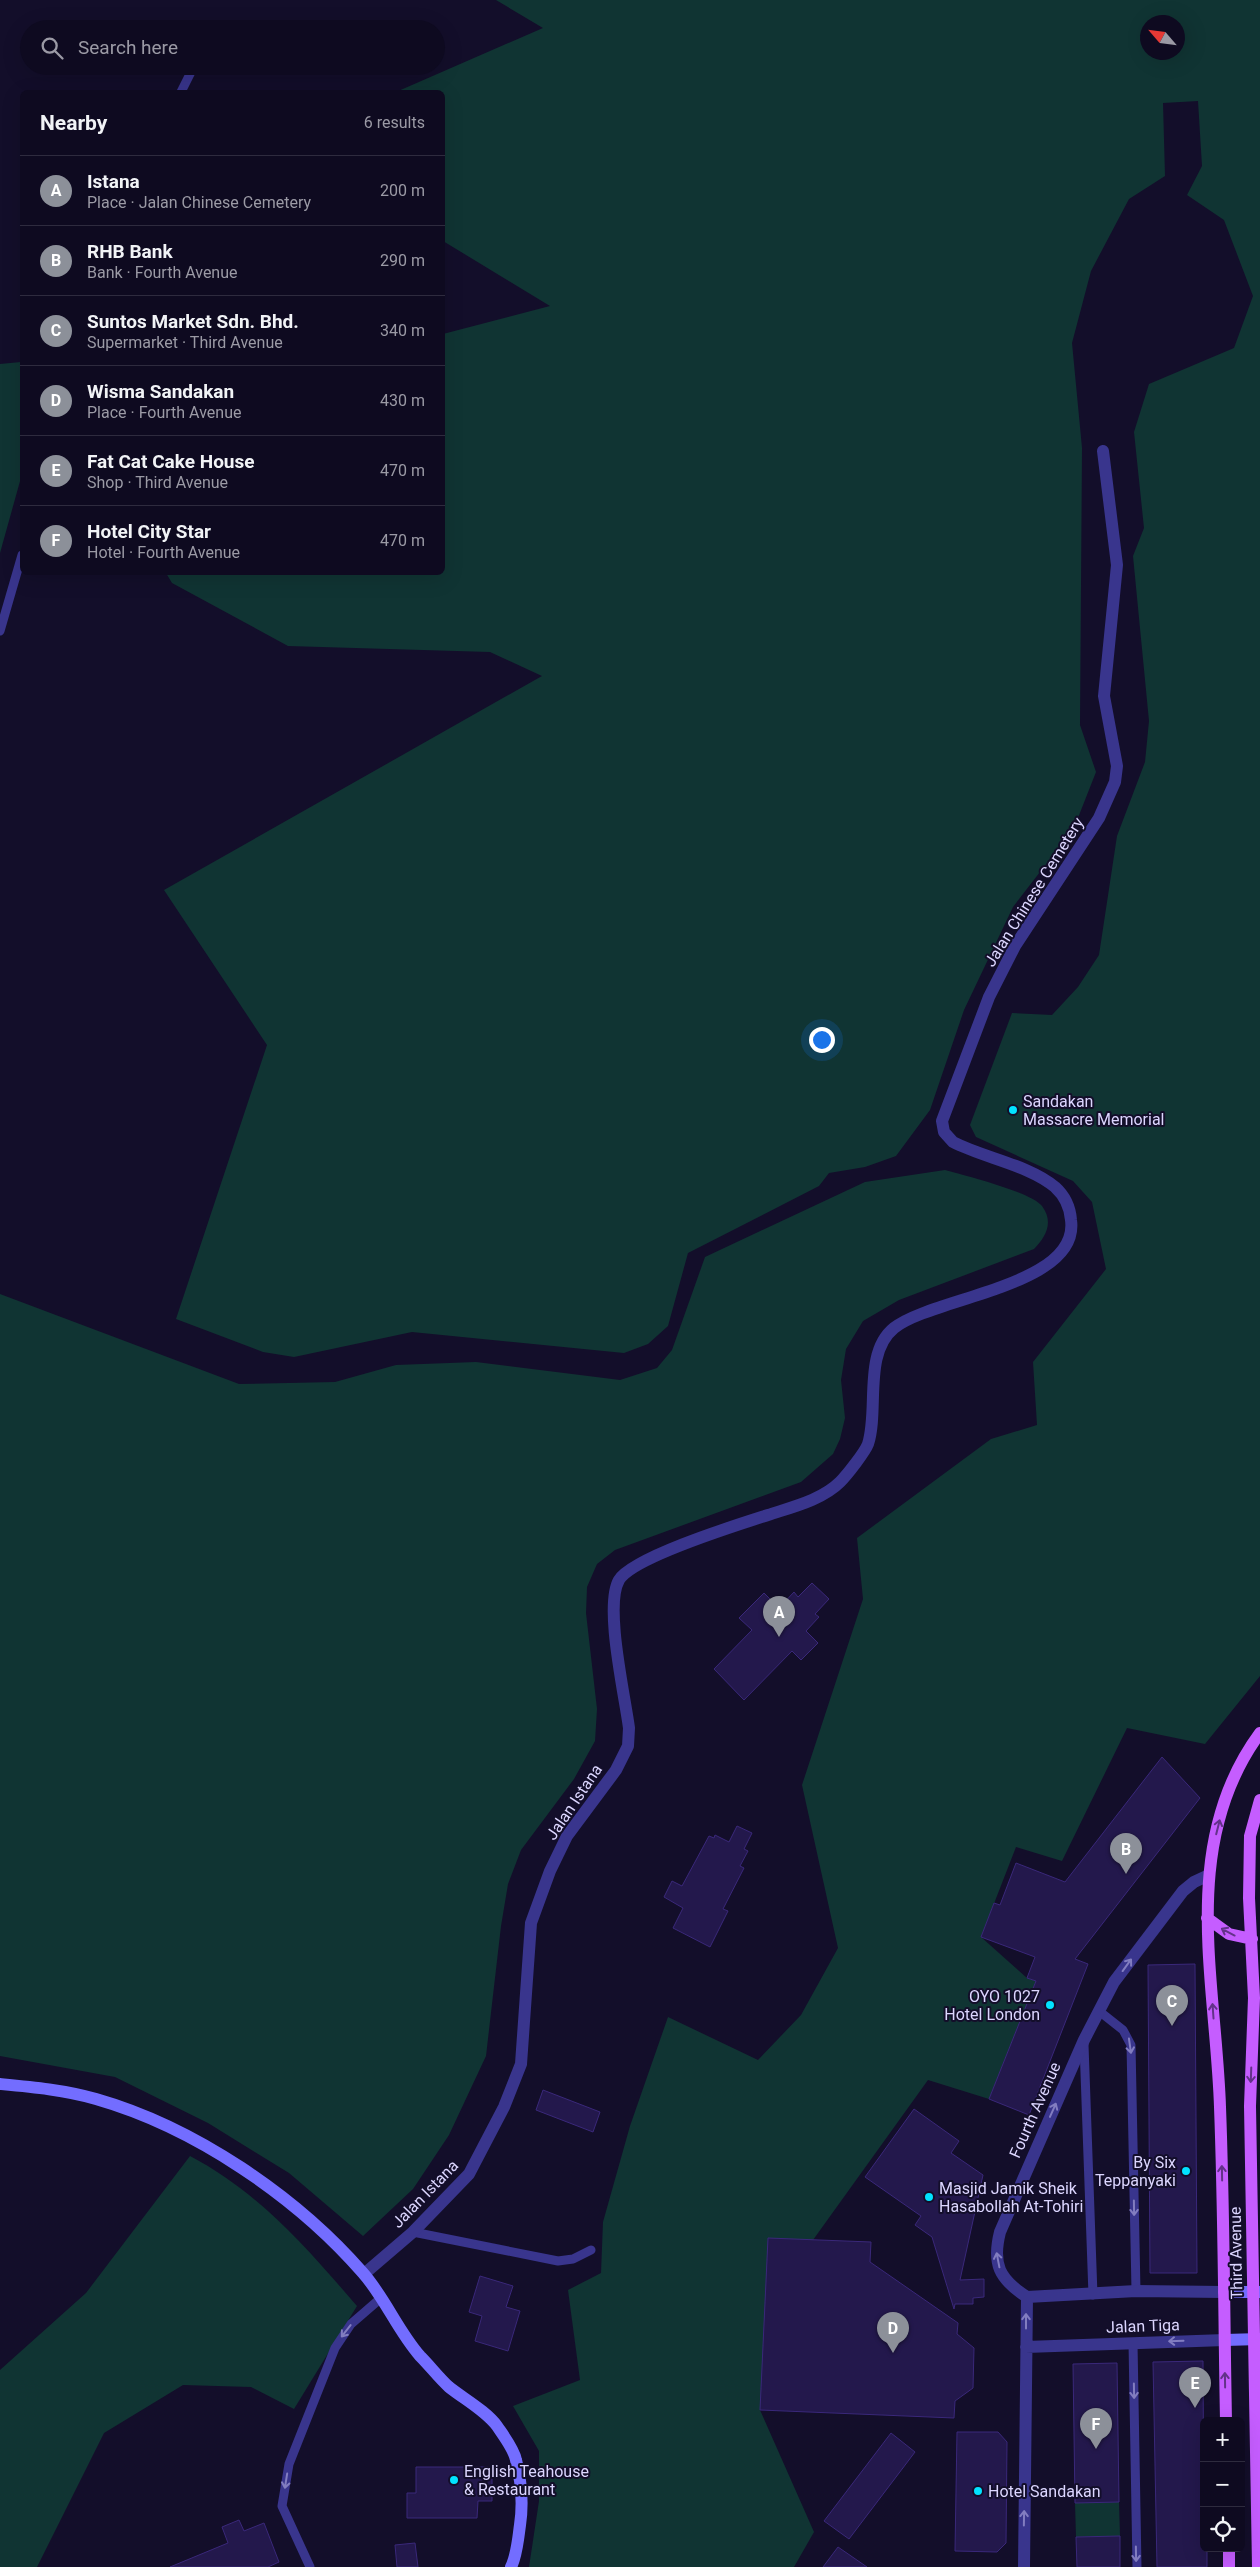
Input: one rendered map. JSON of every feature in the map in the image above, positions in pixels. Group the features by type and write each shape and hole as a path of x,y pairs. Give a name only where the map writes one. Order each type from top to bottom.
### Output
{"main road":[{"name":"Third Avenue","path":"1226,2417 1220,2105 1207,1918 1209,1875 1216,1830 1226,1798 1243,1758 1260,1733"},
{"name":"Third Avenue","path":"1258,2567 1257,2339 1250,2106 1256,1939 1249,1898 1250,1836 1260,1800"},
{"path":"1207,1918 1229,1934 1256,1939"},
{"path":"1229,2552 1229,2567"}],"street":[{"name":"Jalan Chinese Cemetery","path":"628,1746 629,1728 614,1613 616,1589 626,1572 697,1538 809,1501 840,1483 868,1445 878,1352 893,1329 923,1312 994,1291 1046,1266 1068,1244 1072,1229 1070,1210 1063,1196 1054,1186 1035,1175 953,1142 944,1132 942,1121 989,997 1016,946 1099,818 1115,782 1117,766 1104,696 1117,565 1103,451"},
{"name":"Jalan Istana","path":"364,2274 413,2232 469,2174 504,2107 521,2064 531,1922 550,1871 567,1836 616,1770 628,1746"},
{"name":"Fourth Avenue","path":"1027,2297 1013,2288 1002,2275 996,2249 1000,2232 1084,2040 1114,1982 1183,1891 1194,1882 1209,1875"},
{"path":"0,2084 46,2088 95,2098 134,2111 187,2136 264,2184 310,2222 364,2274 414,2348 447,2385 496,2425 516,2458 522,2511 511,2567"},
{"name":"Jalan Tiga","path":"1027,2297 1093,2295 1136,2291 1256,2292"},
{"path":"1024,2567 1027,2297"},
{"name":"Jalan Tiga","path":"1026,2347 1257,2339"}],"lane":[{"path":"182,90 190,75"},
{"path":"0,631 20,562"},
{"path":"1099,2011 1123,2030 1131,2045 1136,2291"},
{"path":"1084,2040 1093,2295"},
{"path":"413,2232 558,2261 573,2259 592,2250"},
{"path":"310,2567 282,2506 288,2464 335,2348 352,2324 381,2298"},
{"path":"1133,2343 1137,2567"}],"green space":[{"path":"496,0 1260,0 1260,1676 1205,1744 1127,1728 1062,1861 1016,1847 981,1937 1027,1978 1036,1981 989,2099 928,2080 813,2240 760,2410 814,2532 794,2567 529,2567 539,2501 539,2451 513,2406 580,2380 568,2290 601,2273 603,2222 630,2126 668,2017 758,2060 801,2015 838,1948 802,1785 863,1599 857,1538 991,1439 1037,1425 1033,1362 1106,1269 1092,1202 1073,1181 976,1137 970,1125 1012,1013 1052,1015 1078,987 1099,955 1117,836 1145,762 1149,721 1133,556 1144,528 1134,432 1149,384 1234,348 1253,296 1224,220 1187,195 1202,166 1198,101 1163,103 1165,176 1129,199 1091,271 1072,343 1082,448 1080,725 1096,772 1074,828 1013,907 964,1010 930,1110 896,1156 865,1167 829,1173 819,1186 688,1253 668,1326 648,1344 624,1353 412,1332 294,1357 263,1352 176,1319 267,1045 164,890 542,676 490,652 288,646 172,583 167,575 445,575 445,333 550,306 445,242 445,90 401,90 435,75 445,75 445,71 543,28"},
{"path":"20,362 20,481 0,553 0,364"},
{"path":"945,1170 1011,1190 1035,1201 1042,1206 1048,1218 1045,1234 1034,1249 899,1300 863,1321 846,1349 841,1380 845,1418 840,1439 833,1454 801,1482 615,1550 597,1564 587,1587 586,1613 597,1709 595,1741 574,1779 521,1850 508,1884 501,1926 486,2056 449,2135 413,2189 363,2236 289,2173 208,2123 115,2077 0,2056 0,1294 239,1384 335,1382 396,1365 476,1362 620,1380 657,1368 672,1350 705,1257 865,1182"},
{"path":"190,2156 215,2171 260,2204 300,2242 357,2306 294,2409 251,2387 183,2385 104,2433 37,2567 0,2567 0,2370 86,2293"},
{"path":"1119,2502 1120,2536 1076,2537 1075,2503"}],"building":[{"path":"812,1583 829,1599 815,1614 819,1617 806,1631 818,1643 801,1660 792,1651 744,1700 714,1669 752,1630 739,1618 764,1593 779,1608 794,1592 798,1597"},
{"path":"1162,1757 1200,1798 1075,1959 1088,1964 1029,2115 989,2099 1036,1981 1027,1978 1035,1957 981,1937 994,1903 1000,1905 1016,1863 1065,1882"},
{"path":"737,1826 752,1833 744,1849 748,1851 740,1866 744,1868 723,1909 728,1911 710,1947 673,1928 683,1908 664,1897 672,1881 682,1886 709,1836 714,1838 715,1835 729,1842"},
{"path":"1195,1964 1197,2273 1150,2273 1148,1965"},
{"path":"543,2090 600,2112 593,2132 536,2110"},
{"name":"Masjid Jamik Sheik Hasabollah At-Tohiri","path":"914,2109 959,2141 951,2153 983,2175 960,2280 984,2279 984,2297 973,2298 973,2304 955,2304 954,2309 932,2237 915,2225 921,2216 865,2177"},
{"path":"768,2238 871,2242 870,2262 958,2323 957,2334 974,2348 973,2388 955,2401 954,2418 760,2410"},
{"path":"480,2276 513,2286 506,2307 520,2311 508,2351 475,2341 482,2316 469,2312"},
{"path":"1203,2361 1203,2417 1200,2417 1200,2552 1207,2552 1207,2567 1157,2567 1153,2362"},
{"path":"1117,2363 1119,2502 1075,2503 1073,2364"},
{"path":"957,2432 998,2432 1007,2442 1006,2543 997,2552 955,2551"},
{"path":"891,2433 915,2452 849,2539 824,2521"},
{"name":"English Teahouse & Restaurant","path":"416,2467 492,2467 492,2501 478,2501 477,2518 407,2518 407,2493 416,2493"},
{"path":"239,2520 244,2531 264,2523 279,2562 268,2567 170,2567 228,2543 222,2527"},
{"path":"1120,2536 1120,2567 1077,2567 1076,2537"},
{"path":"415,2543 418,2567 397,2567 395,2545"},
{"path":"838,2547 867,2567 823,2567"}],"place":[{"name":"Sandakan Massacre Memorial","path":"1013,1110"},
{"name":"Istana","path":"779,1637"},
{"name":"RHB Bank","path":"1126,1874"},
{"name":"OYO 1027 Hotel London","path":"1050,2005"},
{"name":"Suntos Market Sdn. Bhd.","path":"1172,2026"},
{"name":"By Six Teppanyaki","path":"1186,2171"},
{"name":"Masjid Jamik Sheik Hasabollah At-Tohiri","path":"929,2197"},
{"name":"Wisma Sandakan","path":"893,2353"},
{"name":"Fat Cat Cake House","path":"1195,2408"},
{"name":"Hotel City Star","path":"1096,2449"},
{"name":"English Teahouse & Restaurant","path":"454,2480"},
{"name":"Hotel Sandakan","path":"978,2491"}]}
